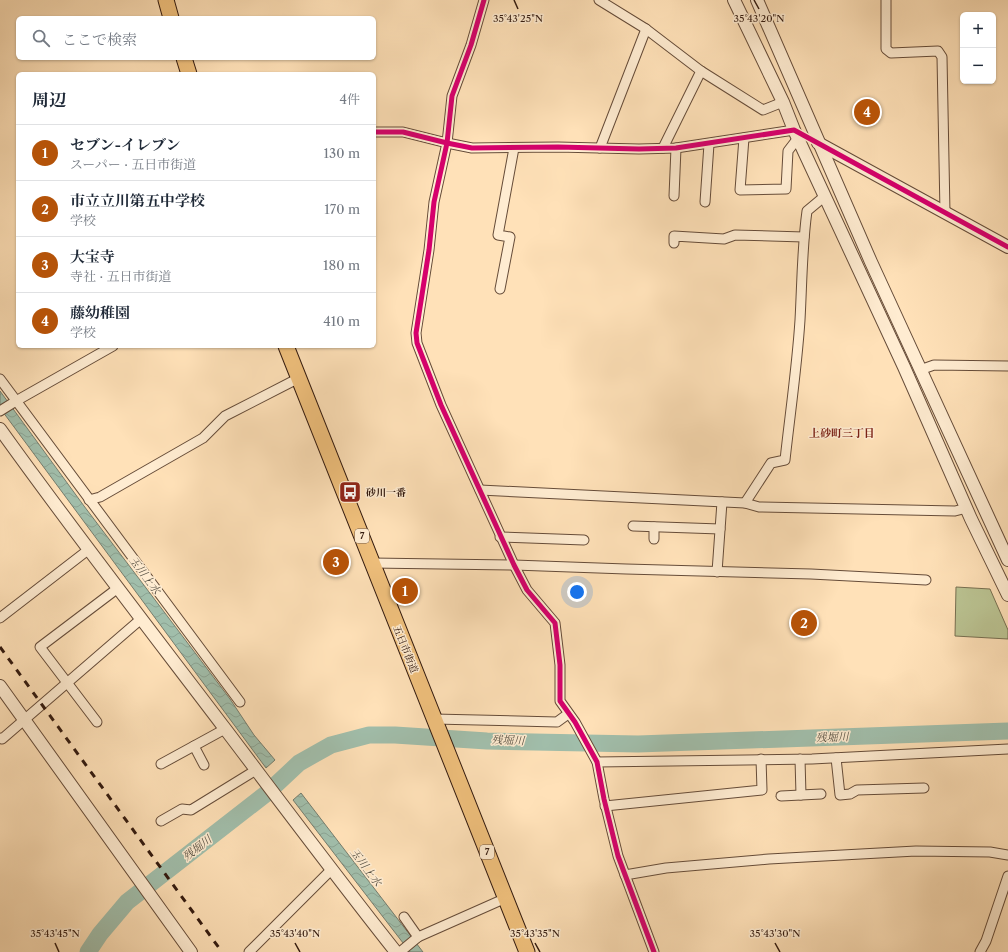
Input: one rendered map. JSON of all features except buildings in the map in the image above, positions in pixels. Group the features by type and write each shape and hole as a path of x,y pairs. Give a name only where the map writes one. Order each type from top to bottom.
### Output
{"main road":[{"path":"166,0 170,16"},
{"path":"185,60 188,72"},
{"name":"五日市街道","path":"287,348 527,952"}],"street":[{"path":"484,0 471,45 452,96 447,143 434,202 416,343 441,405 500,537 527,590 556,623 560,665 560,701 595,758 605,806 618,856 654,952"},
{"path":"599,0 646,29 700,70 763,110 783,102"},
{"path":"734,0 783,102 796,134 904,367 971,519 1008,596"},
{"path":"757,0 920,370 1008,560"},
{"path":"886,0 886,49 891,53 938,51 942,57 945,212"},
{"path":"600,148 646,29"},
{"path":"663,148 700,70"},
{"path":"376,132 403,132 472,148 676,148 744,138 796,134 820,144 1008,247"},
{"path":"744,138 740,190 786,189 788,151 796,134"},
{"path":"705,202 709,144"},
{"path":"500,289 510,237 498,235 514,148"},
{"path":"674,196 676,148"},
{"path":"745,503 770,463 785,460 796,359 807,211 825,196"},
{"path":"674,243 674,236 724,239 735,235 804,237"},
{"path":"0,411 13,402 108,348"},
{"path":"920,370 934,366 1008,366"},
{"path":"89,500 100,497 203,438 225,416 299,378"},
{"path":"0,379 13,402 89,500 240,702"},
{"path":"0,431 88,550 331,870 400,950 417,938 506,898"},
{"path":"480,490 745,503 759,507 955,511 966,508"},
{"path":"717,572 722,502"},
{"path":"971,519 976,515 982,514 990,520"},
{"path":"633,526 720,529"},
{"path":"654,527 654,539"},
{"path":"500,537 584,540"},
{"path":"0,618 88,550"},
{"path":"372,563 514,565 811,574 926,580"},
{"path":"97,722 40,646 118,588"},
{"path":"0,738 2,739 25,720 141,619"},
{"path":"0,686 191,952"},
{"path":"436,723 557,722 568,714"},
{"path":"161,764 225,729"},
{"path":"194,746 204,765"},
{"path":"595,758 800,759 1008,749"},
{"path":"836,758 840,795 850,794 857,790 924,788"},
{"path":"605,806 762,790 761,759"},
{"path":"800,759 801,795"},
{"path":"161,821 182,809 191,810 259,774"},
{"path":"781,796 821,794"},
{"path":"625,875 682,866 769,859 908,851 990,852 1008,855"},
{"path":"249,952 331,870"},
{"path":"980,952 986,942 1005,894 1008,876"},
{"path":"404,918 417,938"}],"green space":[{"path":"956,587 990,589 1008,630 1008,639 955,636"}],"water":[{"path":"0,391 84,506 230,699 254,735 275,760 266,768 0,408"},
{"path":"301,793 423,952 410,952 293,800"}],"waterway":[{"name":"残堀川","path":"88,952 100,934 127,902 267,793 299,763 331,745 369,735 395,735 487,741 638,744 1008,731"}],"railway":[{"path":"0,647 222,952"}],"cycle path":[{"path":"484,0 471,45 452,96 447,143 434,202 429,250 416,333 417,343 441,405 514,565 527,590 555,623 560,665 560,701 575,722 597,762 604,799 618,856 654,952"},
{"path":"376,132 403,132 472,148 558,147 639,149 676,148 794,130 1008,247"}],"place":[{"name":"藤幼稚園","path":"867,112"},
{"name":"砂川一番","path":"350,492"},
{"name":"大宝寺","path":"336,562"},
{"name":"セブン-イレブン","path":"405,591"},
{"name":"市立立川第五中学校","path":"804,623"}],"district":[{"name":"上砂町三丁目","path":"842,433"}],"water label":[{"name":"玉川上水","path":"145,575"},
{"name":"玉川上水","path":"366,867"}]}
